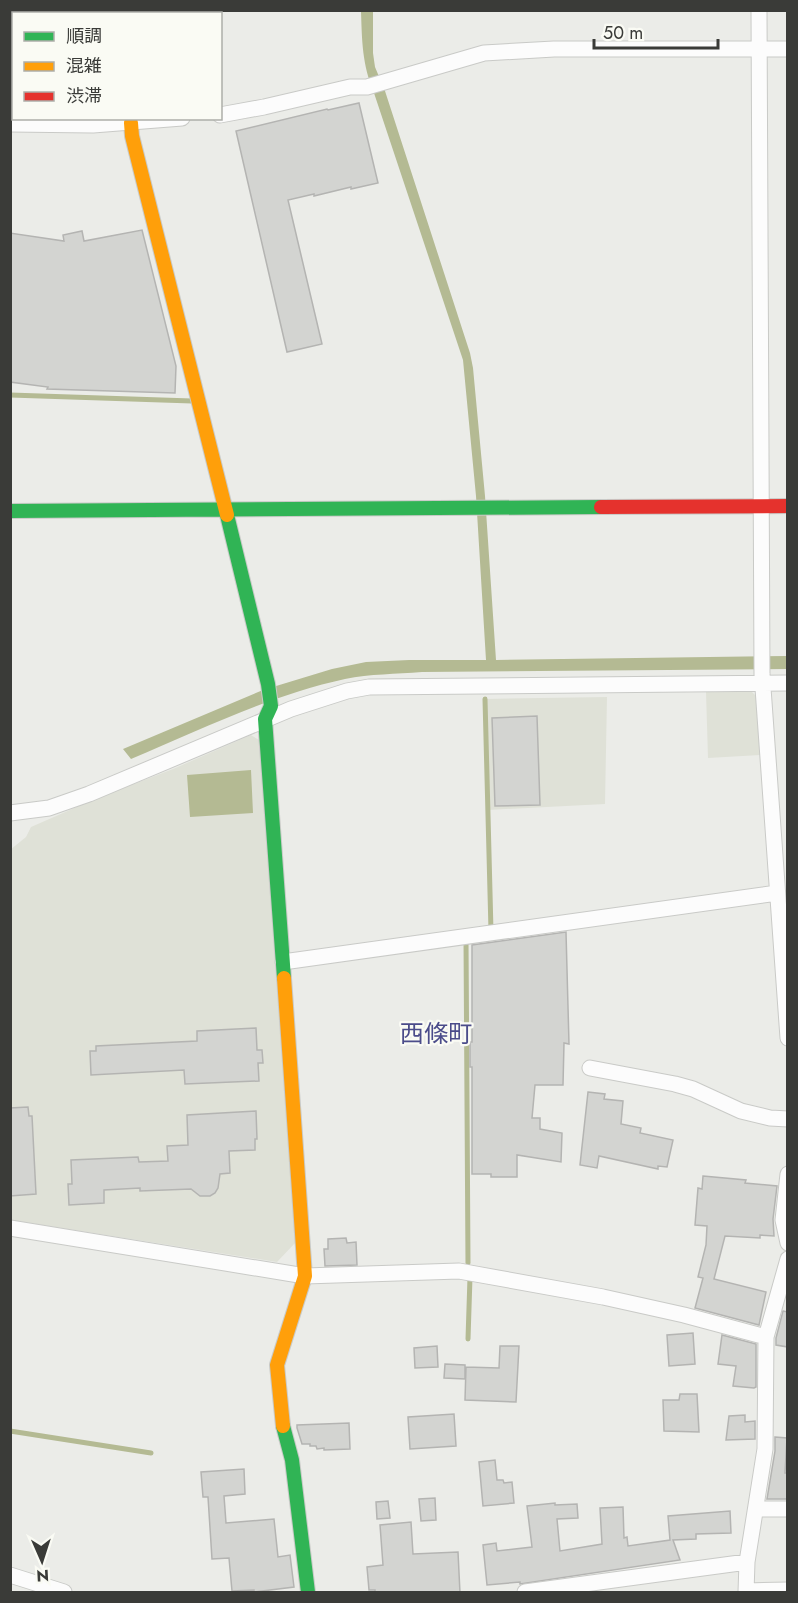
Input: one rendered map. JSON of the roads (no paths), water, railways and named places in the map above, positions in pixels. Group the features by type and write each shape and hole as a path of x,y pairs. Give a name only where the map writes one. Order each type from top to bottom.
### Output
{"street":[{"path":"759,10 762,679 788,1038"},
{"path":"222,115 350,87 367,87 484,53 554,49 788,49"},
{"path":"10,124 93,125 162,120"},
{"path":"131,123 132,136 268,684 283,962 305,1276 277,1365 282,1424 292,1460 308,1593"},
{"path":"10,511 788,506"},
{"path":"10,813 49,808 89,794 175,759 268,713 291,709 347,691 369,687 762,679 788,683"},
{"path":"283,962 777,893"},
{"path":"590,1068 675,1084 693,1089 741,1111 770,1118 788,1119"},
{"path":"788,1174 783,1220 788,1244"},
{"path":"10,1228 305,1276 459,1271 603,1297 766,1336"},
{"path":"788,1259 766,1336 765,1449 747,1562 746,1592 788,1590"},
{"path":"756,1509 788,1509"},
{"path":"525,1593 747,1562"},
{"path":"10,1575 64,1593"}],"waterway":[{"path":"10,395 192,401"},
{"path":"485,699 491,931"},
{"path":"466,939 468,1263"},
{"path":"468,1339 470,1277"},
{"path":"10,1431 151,1453"}],"district":[{"name":"西條町","path":"436,1034"}]}
